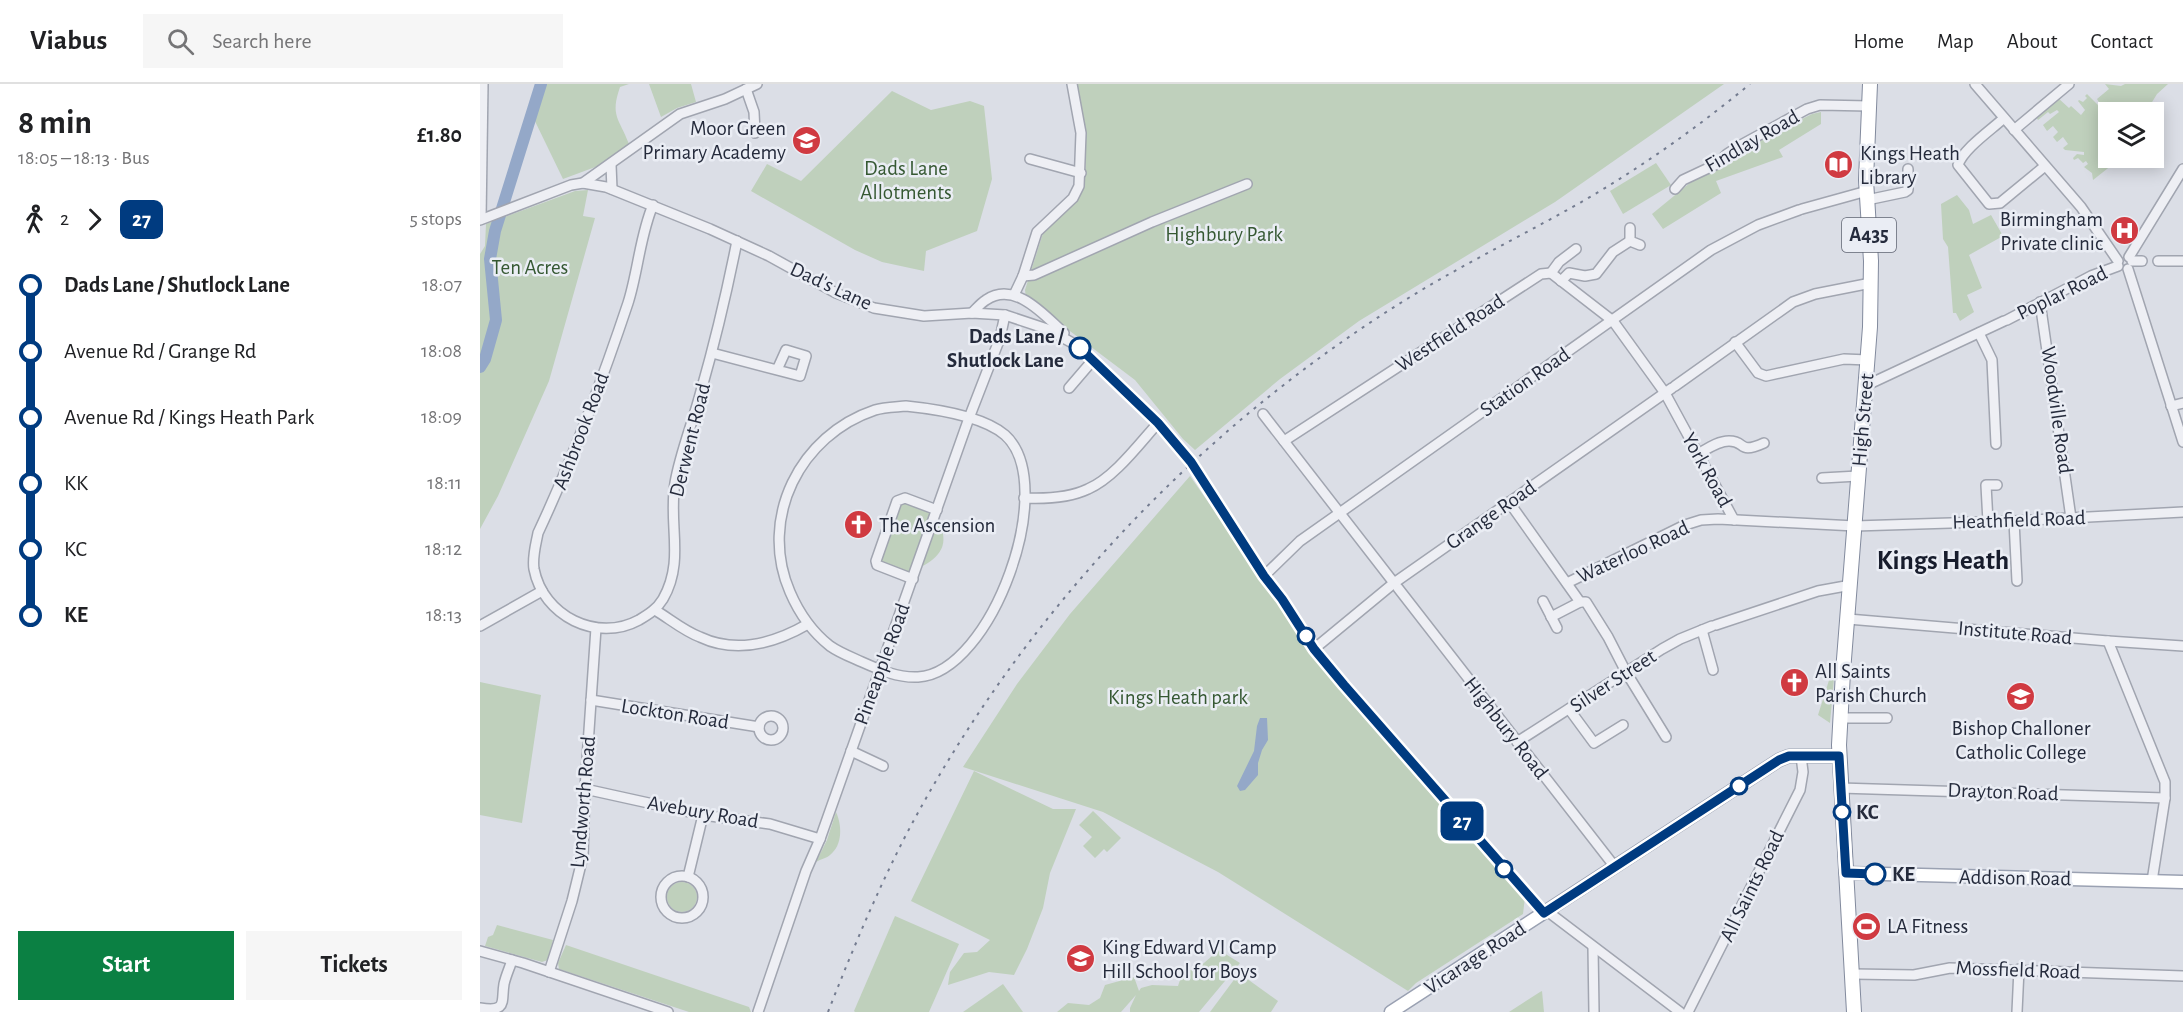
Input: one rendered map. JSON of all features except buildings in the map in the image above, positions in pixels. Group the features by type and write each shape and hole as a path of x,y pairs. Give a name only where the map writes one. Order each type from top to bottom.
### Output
{"highway":[{"name":"High Street","path":"1839,756 1851,585 1848,526 1858,476 1868,360 1871,283 1867,196 1870,84"},
{"name":"A435","path":"1839,756 1854,1012"}],"main road":[{"name":"Vicarage Road","path":"1391,1012 1779,760 1789,756 1839,756"},
{"name":"Addison Road","path":"1846,873 2183,882"}],"street":[{"path":"483,84 483,218 571,185 583,183 669,120 757,84"},
{"path":"1014,295 1023,276 1037,232 1073,198 1079,186 1082,133 1072,84"},
{"path":"1975,84 2081,207 2122,270 2133,262 2183,169"},
{"path":"2014,129 2069,84"},
{"path":"746,89 754,112 755,133"},
{"name":"Findlay Road","path":"1675,189 1683,180 1717,164 1741,145 1794,115 1820,105 1869,106"},
{"path":"2004,118 1960,159 1958,165 1985,199 1992,205 2000,203 2045,166"},
{"path":"1030,159 1081,173"},
{"path":"610,165 612,189"},
{"name":"Station Road","path":"1264,576 1300,541 1672,278 1731,239 1800,209 1867,196 1879,199 1905,192 1908,190 1908,169"},
{"name":"Dad's Lane","path":"583,183 612,189 737,241 769,255 836,292 874,308 924,316 972,313 1005,315 1047,329 1077,346 1158,423 1191,462 1314,649 1545,912 1680,1012"},
{"path":"1023,276 1034,275 1152,222 1247,184"},
{"name":"Ashbrook Road","path":"596,628 577,623 563,615 542,591 534,569 534,557 538,533 578,445 629,300 652,206"},
{"path":"1630,228 1630,241"},
{"name":"Derwent Road","path":"656,610 673,579 675,484 712,353 737,241"},
{"path":"1561,281 1569,273 1585,276 1596,274 1613,252 1630,241"},
{"path":"1630,241 1640,245"},
{"path":"1576,249 1559,262 1551,273 1613,321"},
{"path":"2158,261 2183,261"},
{"path":"2133,262 2171,406 2183,442"},
{"name":"Poplar Road","path":"1865,386 2006,321 2118,263"},
{"name":"Westfield Road","path":"1284,441 1541,274 1551,273"},
{"name":"Grange Road","path":"1314,649 1509,502 1793,302 1815,294 1871,283"},
{"path":"972,313 992,297 1003,294 1014,295 1029,303 1077,346"},
{"name":"Woodville Road","path":"2040,302 2071,518"},
{"name":"Pineapple Road","path":"758,1012 806,871 820,839 969,418 1000,338 1005,315"},
{"name":"York Road","path":"1613,321 1670,389 1698,454 1734,520 1848,526"},
{"path":"1979,333 1992,360 1996,444"},
{"path":"1735,342 1758,372 1766,376 1844,359 1868,360"},
{"path":"712,353 777,370"},
{"path":"1069,388 1093,360"},
{"path":"2171,406 2183,403"},
{"path":"914,407 969,418 1005,435 1013,446 1022,468 1023,520 1014,563 988,621 954,662 937,673 920,677 905,677 837,650 808,624 788,588 781,566 778,548 783,507 797,471 811,452 831,434 850,420 877,410 914,407"},
{"name":"Highbury Road","path":"1263,414 1615,867"},
{"path":"1024,498 1057,497 1087,490 1107,477 1158,423"},
{"path":"1698,454 1724,441 1734,442 1750,449 1764,443"},
{"path":"1822,478 1858,476"},
{"path":"1988,522 1986,485 1997,485"},
{"path":"913,579 876,565 876,561 897,501 905,498 937,510"},
{"path":"1509,502 1580,602"},
{"name":"Heathfield Road","path":"1848,526 2014,521 2183,512"},
{"name":"Waterloo Road","path":"1567,583 1685,525 1701,520 1734,520"},
{"path":"2014,521 2017,581"},
{"name":"Silver Street","path":"1517,742 1662,649 1702,630 1818,591 1851,585"},
{"path":"480,626 542,591"},
{"path":"1543,601 1557,628"},
{"path":"1551,617 1580,602 1586,602 1666,737"},
{"path":"596,628 627,627 656,610 699,637 719,644 754,645 772,641 808,624"},
{"name":"Institute Road","path":"1848,619 2183,646"},
{"name":"Lyndworth Road","path":"549,972 572,900 583,856 585,789 596,628"},
{"path":"1702,630 1713,670"},
{"path":"2108,641 2165,782 2165,798 2152,881"},
{"name":"Lockton Road","path":"591,700 759,727"},
{"path":"1569,710 1594,742 1623,725"},
{"path":"1840,718 1887,718"},
{"path":"851,751 883,766"},
{"name":"All Saints Road","path":"1688,1012 1800,790 1803,772 1801,756"},
{"name":"Drayton Road","path":"1840,788 2165,798"},
{"name":"Avebury Road","path":"585,789 703,814 770,824 820,839"},
{"path":"688,877 703,814"},
{"path":"688,877 699,884 703,902 690,917 678,918 667,911 663,905 662,892 669,881 688,877"},
{"path":"1593,946 1594,1012"},
{"path":"480,951 668,1012"},
{"path":"480,1008 488,1010 502,1005 505,982 512,960"},
{"name":"Mossfield Road","path":"1853,974 1914,975 1950,968 2183,976"},
{"path":"2017,1012 2019,969"}],"green space":[{"path":"541,84 629,84 620,87 616,111 629,144 598,166 563,179 532,115"},
{"path":"649,84 691,84 696,102 677,108 661,117"},
{"name":"Highbury Park","path":"1077,84 1724,84 1555,202 1359,321 1280,379 1195,450 1183,439 1135,380 1026,298 1025,290 1044,230 1077,197 1085,177 1086,150"},
{"path":"2105,84 2121,86 2125,84 2168,84 2152,102 2099,102 2097,99 2109,89"},
{"name":"Dads Lane Allotments","path":"892,91 931,110 970,101 984,106 992,179 977,231 926,251 924,271 882,262 855,250 751,191 767,164 801,181"},
{"path":"2087,94 2098,105 2098,168 2108,168 2093,180 2092,173 2084,167 2088,164 2086,161 2083,163 2078,158 2074,160 2073,158 2077,154 2084,155 2084,152 2065,150 2063,148 2068,144 2063,137 2057,142 2053,137 2058,132 2053,126 2047,131 2043,125 2059,112 2057,110 2050,114 2048,112 2038,120 2036,117 2058,98 2081,115 2085,110 2078,101 2083,102"},
{"path":"1821,112 1821,124 1779,150 1783,157 1716,181 1721,193 1663,229 1652,214 1691,182 1721,167 1740,152 1812,114"},
{"path":"1656,163 1671,185 1623,214 1610,191"},
{"name":"Ten Acres","path":"588,190 583,216 595,218 549,381 498,496 480,529 480,254 485,246 486,224 575,191"},
{"path":"1957,195 1969,210 1973,224 1991,215 2003,236 1969,255 1982,288 1967,295 1974,312 1960,321 1956,313 1953,313 1948,247 1943,239 1941,204"},
{"name":"Kings Heath park","path":"1190,476 1328,674 1450,816 1525,897 1523,914 1416,983 1408,991 1218,872 1103,812 963,767 1017,684 1070,614"},
{"path":"906,499 935,510 912,577 877,564 898,502"},
{"path":"934,523 940,524 943,532 940,552 917,569"},
{"path":"1830,677 1834,678 1830,723 1818,715"},
{"path":"480,682 541,695 522,823 480,815"},
{"path":"974,771 1053,809 1076,809 1050,873 1043,908 1014,975 989,972 948,985 950,972 964,953 977,952 990,940 911,901"},
{"path":"1093,811 1121,838 1107,852 1104,849 1095,858 1083,846 1092,837 1079,825"},
{"path":"836,812 840,829 837,846 829,856 816,862 827,840"},
{"path":"682,882 693,886 697,897 693,908 682,912 671,908 667,897 671,886"},
{"path":"895,916 959,944 929,1012 855,1012 854,1011"},
{"path":"497,925 553,940 548,960 542,962 485,946 488,937 493,935"},
{"path":"566,945 749,1007 751,1012 689,1012 559,969 558,963"},
{"path":"1219,950 1240,963 1199,1012 1130,1012 1136,995 1121,1012 1057,1012 1068,1003 1089,1005 1100,998 1105,985 1134,977 1139,991 1141,988 1152,985 1178,986 1183,971 1197,969"},
{"path":"1239,973 1278,1001 1271,1012 1210,1012"},
{"path":"1003,984 1023,1012 963,1012"},
{"path":"1542,991 1544,1012 1509,1012 1540,992"}],"water":[{"path":"1260,718 1267,718 1268,740 1258,763 1258,775 1245,790 1240,791 1237,786 1254,751"}],"waterway":[{"path":"480,367 485,359 496,320 490,259 495,231 541,84"}],"railway":[{"path":"828,1012 885,877 907,833 952,755 1001,680 1056,608 1115,540 1179,476 1246,415 1317,360 1438,280 1561,214 1628,174 1750,84"}],"bus line":[{"name":"27","path":"1080,348 1158,423 1191,462 1256,565 1282,599 1314,649 1544,913 1779,760 1789,756 1839,756 1846,873 1875,874"}],"place":[{"name":"Moor Green Primary Academy","path":"807,140"},
{"name":"Kings Heath Library","path":"1839,165"},
{"name":"Birmingham Private clinic","path":"2124,231"},
{"name":"Dads Lane / Shutlock Lane","path":"1080,348"},
{"name":"The Ascension","path":"858,525"},
{"name":"All Saints Parish Church","path":"1794,683"},
{"name":"Bishop Challoner Catholic College","path":"2021,697"},
{"name":"KC","path":"1842,812"},
{"name":"KE","path":"1875,874"},
{"name":"LA Fitness","path":"1866,926"},
{"name":"King Edward VI Camp Hill School for Boys","path":"1081,959"}],"district":[{"name":"Kings Heath","path":"1943,560"}]}
